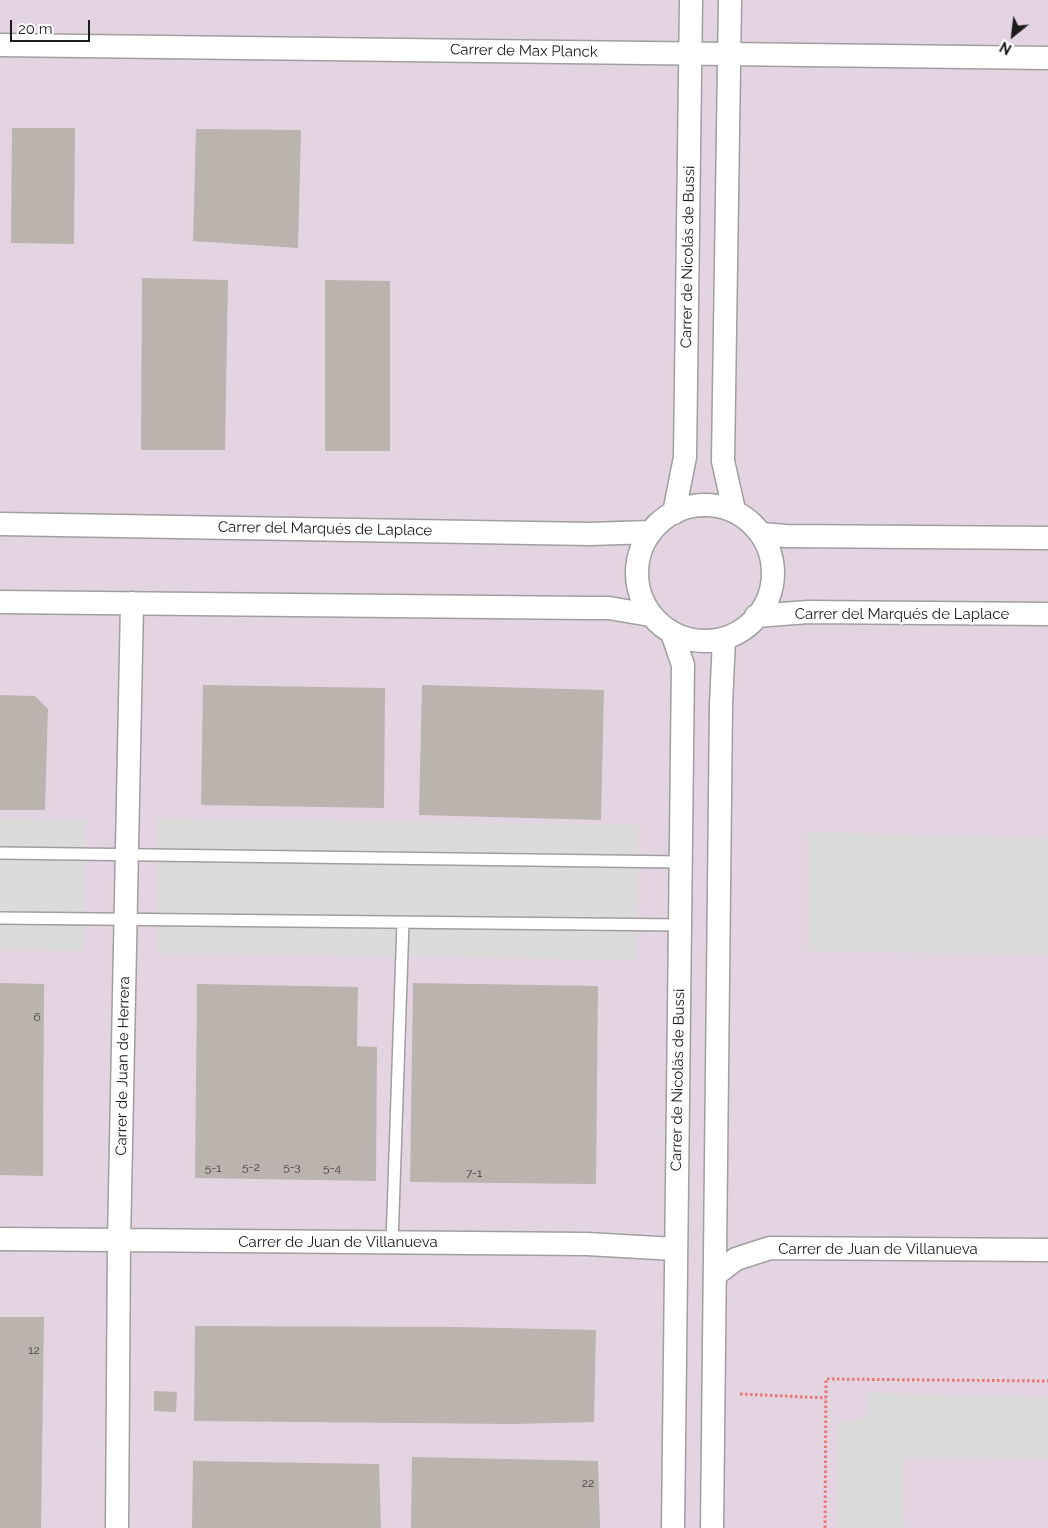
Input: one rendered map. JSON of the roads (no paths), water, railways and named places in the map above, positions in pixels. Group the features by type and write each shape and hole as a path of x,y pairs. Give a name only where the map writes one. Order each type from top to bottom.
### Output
{"street":[{"name":"Carrer de Nicolás de Bussi","path":"674,513 685,457 691,0"},
{"path":"730,0 723,462 734,510"},
{"name":"Carrer de Max Planck","path":"0,45 1048,58"},
{"path":"708,504 734,510 761,534 771,554 773,580 765,606 744,629 724,639 700,642 672,633 650,615 639,592 636,572 644,540 661,520 685,507 708,504"},
{"name":"Carrer del Marqués de Laplace","path":"0,524 590,534 651,532"},
{"path":"761,534 786,536 1048,538"},
{"path":"0,602 609,608 650,615"},
{"name":"Carrer de Juan de Herrera","path":"117,1528 120,1241 132,603"},
{"name":"Carrer del Marqués de Laplace","path":"756,616 808,612 1048,614"},
{"name":"Carrer de Nicolás de Bussi","path":"672,633 683,665 673,1528"},
{"path":"712,1528 721,704 724,639"},
{"name":"Carrer de Juan de Villanueva","path":"0,1239 587,1244 675,1249"},
{"name":"Carrer de Juan de Villanueva","path":"715,1274 736,1259 770,1248 1048,1250"}],"lane":[{"path":"0,853 681,862"},
{"path":"0,918 680,925"},
{"path":"392,1243 403,922"}]}
